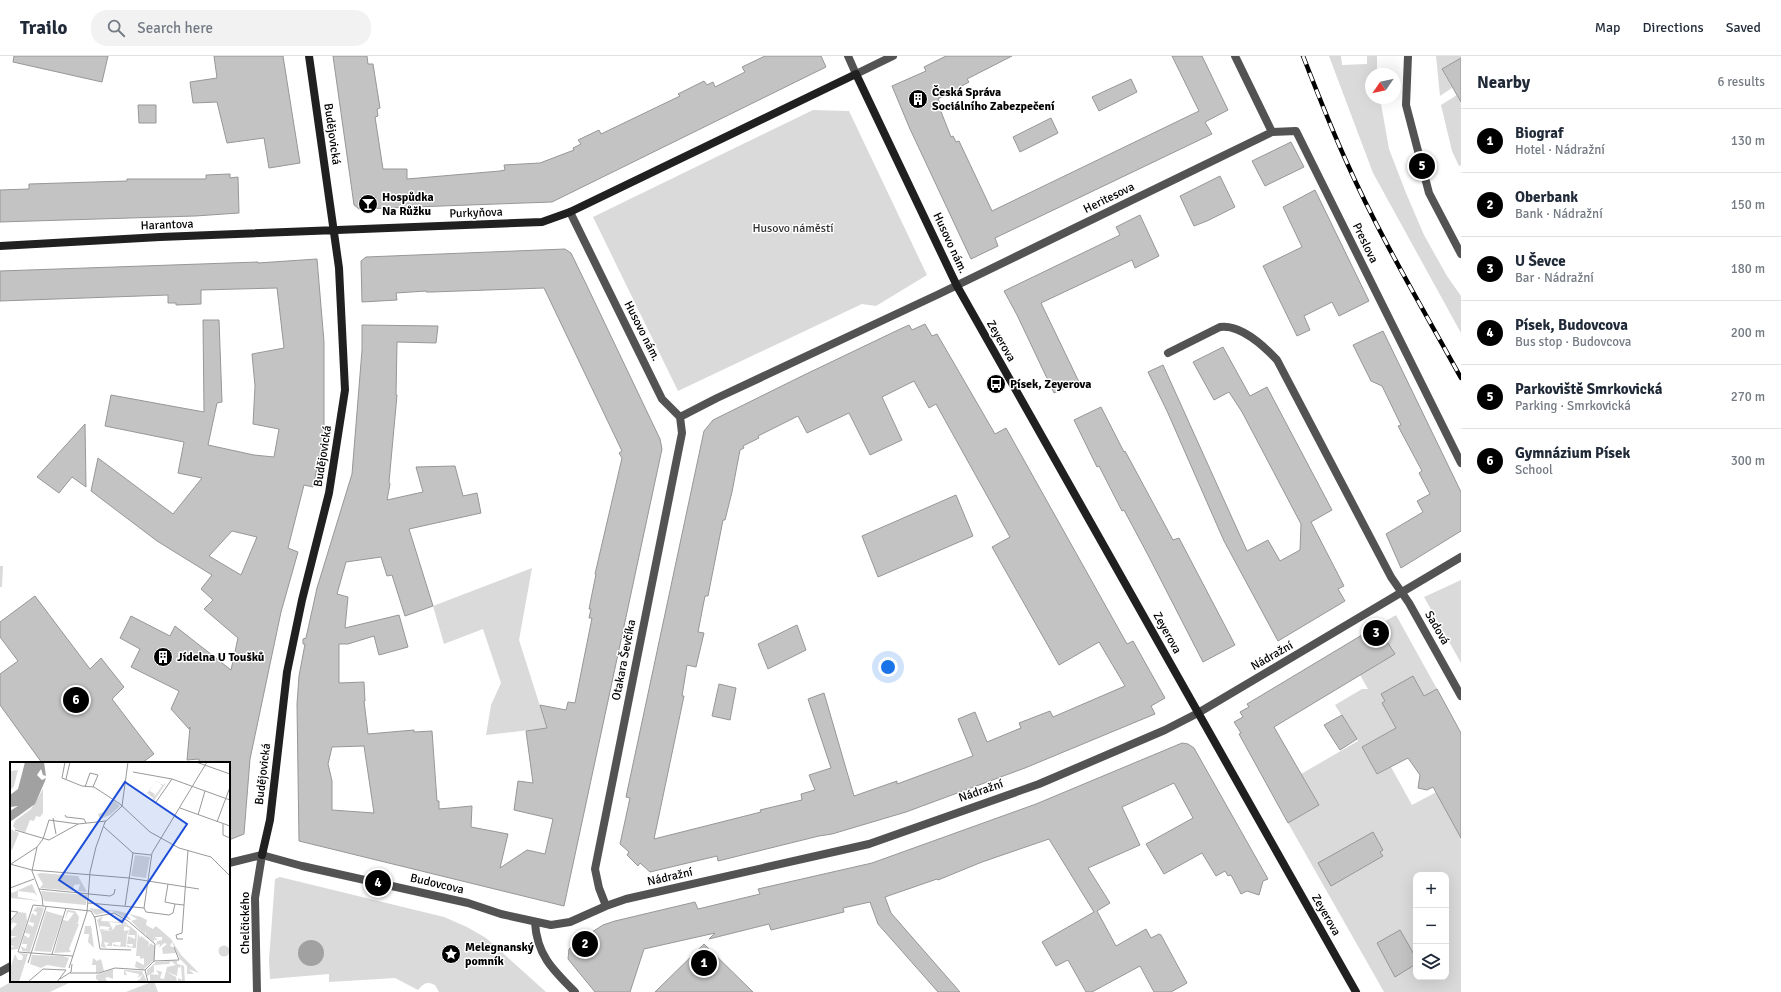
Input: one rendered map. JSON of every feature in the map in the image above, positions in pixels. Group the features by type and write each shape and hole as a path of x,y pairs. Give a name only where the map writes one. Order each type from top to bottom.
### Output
{"street":[{"name":"Budějovická","path":"262,855 270,820 287,672 302,600 329,493 345,390 339,268 309,56"},
{"path":"848,56 856,74"},
{"path":"570,212 893,56"},
{"path":"1235,56 1272,132"},
{"path":"1408,56 1406,105 1429,193 1461,254"},
{"name":"Husovo nám.","path":"570,212 662,399 680,417 957,286 856,74"},
{"name":"Preslova","path":"1272,132 1296,131 1461,463"},
{"name":"Heritesova","path":"957,286 1272,132"},
{"name":"Purkyňova","path":"334,231 542,222 570,212"},
{"name":"Harantova","path":"0,246 160,237 334,231"},
{"name":"Zeyerova","path":"957,286 1356,992"},
{"path":"1168,353 1220,327 1229,326 1262,344 1277,360 1391,577 1401,593"},
{"name":"Otakara Ševčíka","path":"606,906 594,869 682,433 680,417"},
{"name":"Nádražní","path":"535,923 551,925 570,922 606,906 662,891 869,844 1039,784 1165,730 1198,713 1461,558"},
{"name":"Sadová","path":"1401,593 1409,603 1461,696"},
{"path":"230,864 262,855"},
{"name":"Budovcova","path":"262,855 302,866 468,903 535,923"},
{"name":"Chelčického","path":"257,992 255,898 262,855"},
{"path":"535,923 538,945 544,957 575,992"},
{"path":"0,972 10,967"}],"green space":[{"path":"1329,56 1341,56 1342,65 1367,64 1367,56 1377,56 1377,68 1365,68 1365,104 1381,104 1389,149 1406,193 1424,235 1447,276 1461,296 1461,333 1373,173"},
{"path":"1436,56 1461,56 1461,58 1442,70 1452,88 1440,96"},
{"path":"1457,95 1461,103 1461,165 1459,166 1452,151 1441,105"},
{"name":"Husovo náměstí","path":"813,110 849,111 927,275 876,306 862,304 678,391 593,217"},
{"path":"0,566 3,566 2,587 0,587"},
{"path":"532,568 519,640 547,728 486,735 491,705 501,683 483,629 444,644 433,606"},
{"path":"1461,580 1461,663 1424,597"},
{"path":"1396,615 1452,716 1388,751 1380,737 1362,747 1377,774 1391,767 1412,805 1461,779 1461,992 1384,992 1288,823 1319,805 1301,774 1358,741 1335,705 1362,689 1368,689 1360,675 1394,654 1377,626"},
{"path":"280,877 444,917 467,927 486,938 546,992 439,992 435,985 430,983 426,983 418,990 395,978 329,982 329,974 270,979 269,960 275,879"},
{"path":"11,982 71,982 50,992 0,992 0,988"},
{"path":"154,982 158,992 126,992"}],"shaded area":[{"path":"311,940 320,944 324,953 320,962 311,966 302,962 298,953 302,944"}],"building":[{"path":"14,56 108,56 102,82 13,62"},
{"path":"214,56 283,56 300,163 269,168 264,138 227,143 217,102 193,103 190,82 217,78"},
{"path":"333,56 367,56 368,64 373,64 380,108 377,109 378,116 375,117 383,169 407,169 407,179 500,171 505,170 504,165 540,163 574,150 573,148 581,144 578,140 599,130 601,134 680,96 678,94 704,81 707,85 713,82 715,87 745,72 742,67 765,56 821,56 826,67 552,202 359,209 354,205"},
{"path":"946,56 1012,56 967,79 969,82 938,99 940,103 938,104 951,137 953,136 956,142 959,141 992,211 1199,111 1172,56 1202,56 1228,110 1205,122 1212,134 995,238 998,246 971,259 910,129 892,86 926,71 924,67"},
{"path":"1461,58 1461,102 1442,69"},
{"path":"1131,79 1137,92 1099,111 1092,97"},
{"path":"138,105 156,105 156,123 139,123"},
{"path":"1051,118 1058,133 1020,152 1013,137"},
{"path":"1291,142 1304,167 1265,186 1252,161"},
{"path":"230,174 230,178 238,177 239,213 195,216 0,222 0,190 29,189 29,184 127,181 127,179 206,179 206,175"},
{"path":"1220,176 1235,207 1194,226 1180,196"},
{"path":"1315,190 1369,301 1339,316 1332,302 1304,316 1310,330 1297,336 1263,266 1302,247 1283,207"},
{"path":"1140,215 1159,256 1135,268 1132,260 1041,303 1079,382 1054,393 1004,291 1120,235 1116,227"},
{"path":"565,249 571,253 660,439 662,449 564,906 299,841 297,704 299,676 305,644 303,644 303,639 306,638 317,588 352,474 362,350 362,325 438,326 436,343 397,342 397,395 390,484 387,500 423,492 416,467 455,466 463,496 477,493 481,513 409,529 433,606 405,616 392,575 387,576 381,557 346,562 337,594 348,597 345,628 399,615 408,647 379,655 374,636 348,644 339,644 339,683 364,682 364,701 368,734 414,730 414,732 432,731 437,801 439,801 439,809 472,806 471,827 508,834 500,868 527,850 545,854 553,819 514,810 518,781 533,783 526,731 547,728 540,705 566,710 568,702 575,703 592,618 589,618 591,609 589,609 595,574 622,458 619,453 622,451 544,288 396,293 397,300 362,302 361,261 366,257","holes":["364,746 374,813 332,810 332,781 328,764 332,747"]},
{"path":"317,259 324,342 324,435 313,487 304,485 288,548 298,552 281,612 250,759 244,834 230,840 230,762 199,762 199,759 187,760 190,727 189,729 171,709 179,691 131,667 140,649 120,638 131,616 170,636 175,626 231,670 238,638 204,609 213,600 201,589 212,575 157,541 91,491 98,458 173,514 202,478 178,473 184,442 105,426 111,395 204,412 203,320 219,320 222,402 217,403 208,445 254,455 274,457 279,429 253,424 255,386 252,354 284,348 277,288 201,290 201,304 176,305 176,303 168,303 168,295 0,301 0,271","holes":["232,531 257,537 241,575 209,556"]},
{"path":"925,324 932,336 937,334 995,434 1006,428 1127,644 1133,641 1165,698 1151,706 1155,714 1025,768 906,812 832,834 718,861 717,856 650,872 640,863 638,866 627,855 629,852 620,844 630,798 626,797 704,431 713,420 804,375 909,325 912,330","holes":["914,381 929,408 936,404 1010,537 992,547 1059,665 1099,642 1125,686 1053,717 1050,711 1019,723 1021,728 987,742 975,712 958,719 973,756 897,784 897,781 854,796 824,693 808,699 831,768 809,775 815,790 801,794 802,800 654,839 684,696 682,696 687,665 696,667 704,633 698,632 705,596 708,596 723,520 725,520 732,492 740,450 744,448 743,446 759,438 758,436 798,416 807,433 849,413 870,455 902,440 882,397"]},
{"path":"1383,331 1461,492 1461,531 1401,568 1386,534 1423,512 1417,501 1430,494 1419,473 1422,471 1398,426 1401,425 1382,386 1371,381 1353,345"},
{"path":"1223,347 1250,396 1267,387 1332,510 1311,522 1344,586 1338,589 1345,601 1278,641 1224,541 1167,411 1148,372 1163,365 1247,551 1268,540 1280,561 1300,550 1301,524 1242,412 1229,392 1214,400 1193,362"},
{"path":"1101,407 1173,540 1179,538 1235,645 1203,662 1124,510 1122,511 1099,466 1097,467 1074,420"},
{"path":"85,424 86,487 72,477 59,493 37,477"},
{"path":"956,495 973,536 878,577 862,536"},
{"path":"35,596 90,669 101,658 124,687 112,699 154,754 143,762 41,762 0,705 0,674 18,661 0,637 0,622"},
{"path":"797,625 806,650 768,669 758,644"},
{"path":"1377,626 1395,654 1274,727 1319,805 1288,823 1239,734 1241,733 1234,722 1243,717 1240,712 1249,707 1247,704"},
{"path":"1413,676 1424,696 1437,689 1461,733 1461,838 1433,787 1427,790 1418,788 1420,775 1408,758 1377,774 1362,747 1396,728 1382,703 1385,701 1381,694"},
{"path":"719,684 736,688 730,720 712,716"},
{"path":"1342,715 1357,739 1340,750 1324,725"},
{"path":"1182,743 1188,744 1194,748 1268,879 1263,881 1259,895 1247,891 1241,894 1231,875 1228,876 1225,871 1216,876 1202,853 1164,874 1146,844 1193,818 1174,783 1122,807 1140,845 1088,868 1110,903 1097,911 1116,946 1146,929 1151,938 1159,934 1161,935 1187,983 1171,992 1154,992 1140,966 1092,992 1086,992 1068,960 1056,966 1042,942 1094,912 1049,839 982,862 938,880 937,879 885,897 891,913 960,992 938,992 878,924 870,902 843,908 844,912 771,930 769,924 709,939 715,933 644,949 630,992 595,992 568,959 569,949 581,939 603,925 695,902 698,909 760,894 758,889 872,863 1036,804"},
{"path":"1373,832 1383,850 1380,852 1383,856 1331,886 1318,863"},
{"path":"1400,930 1413,953 1413,966 1395,977 1377,943"},
{"path":"704,944 753,992 655,992"}],"railway":[{"path":"1303,56 1335,137 1373,218 1461,378"}],"place":[{"name":"Česká Správa Sociálního Zabezpečení","path":"918,99"},
{"name":"Parkoviště Smrkovická","path":"1422,166"},
{"name":"Hospůdka Na Růžku","path":"368,204"},
{"name":"Písek, Zeyerova","path":"996,384"},
{"name":"U Ševce","path":"1376,633"},
{"name":"Jídelna U Toušků","path":"163,657"},
{"name":"Gymnázium Písek","path":"76,700"},
{"name":"Písek, Budovcova","path":"378,883"},
{"name":"Oberbank","path":"585,944"},
{"name":"Melegnanský pomník","path":"451,954"},
{"name":"Biograf","path":"704,963"}]}
